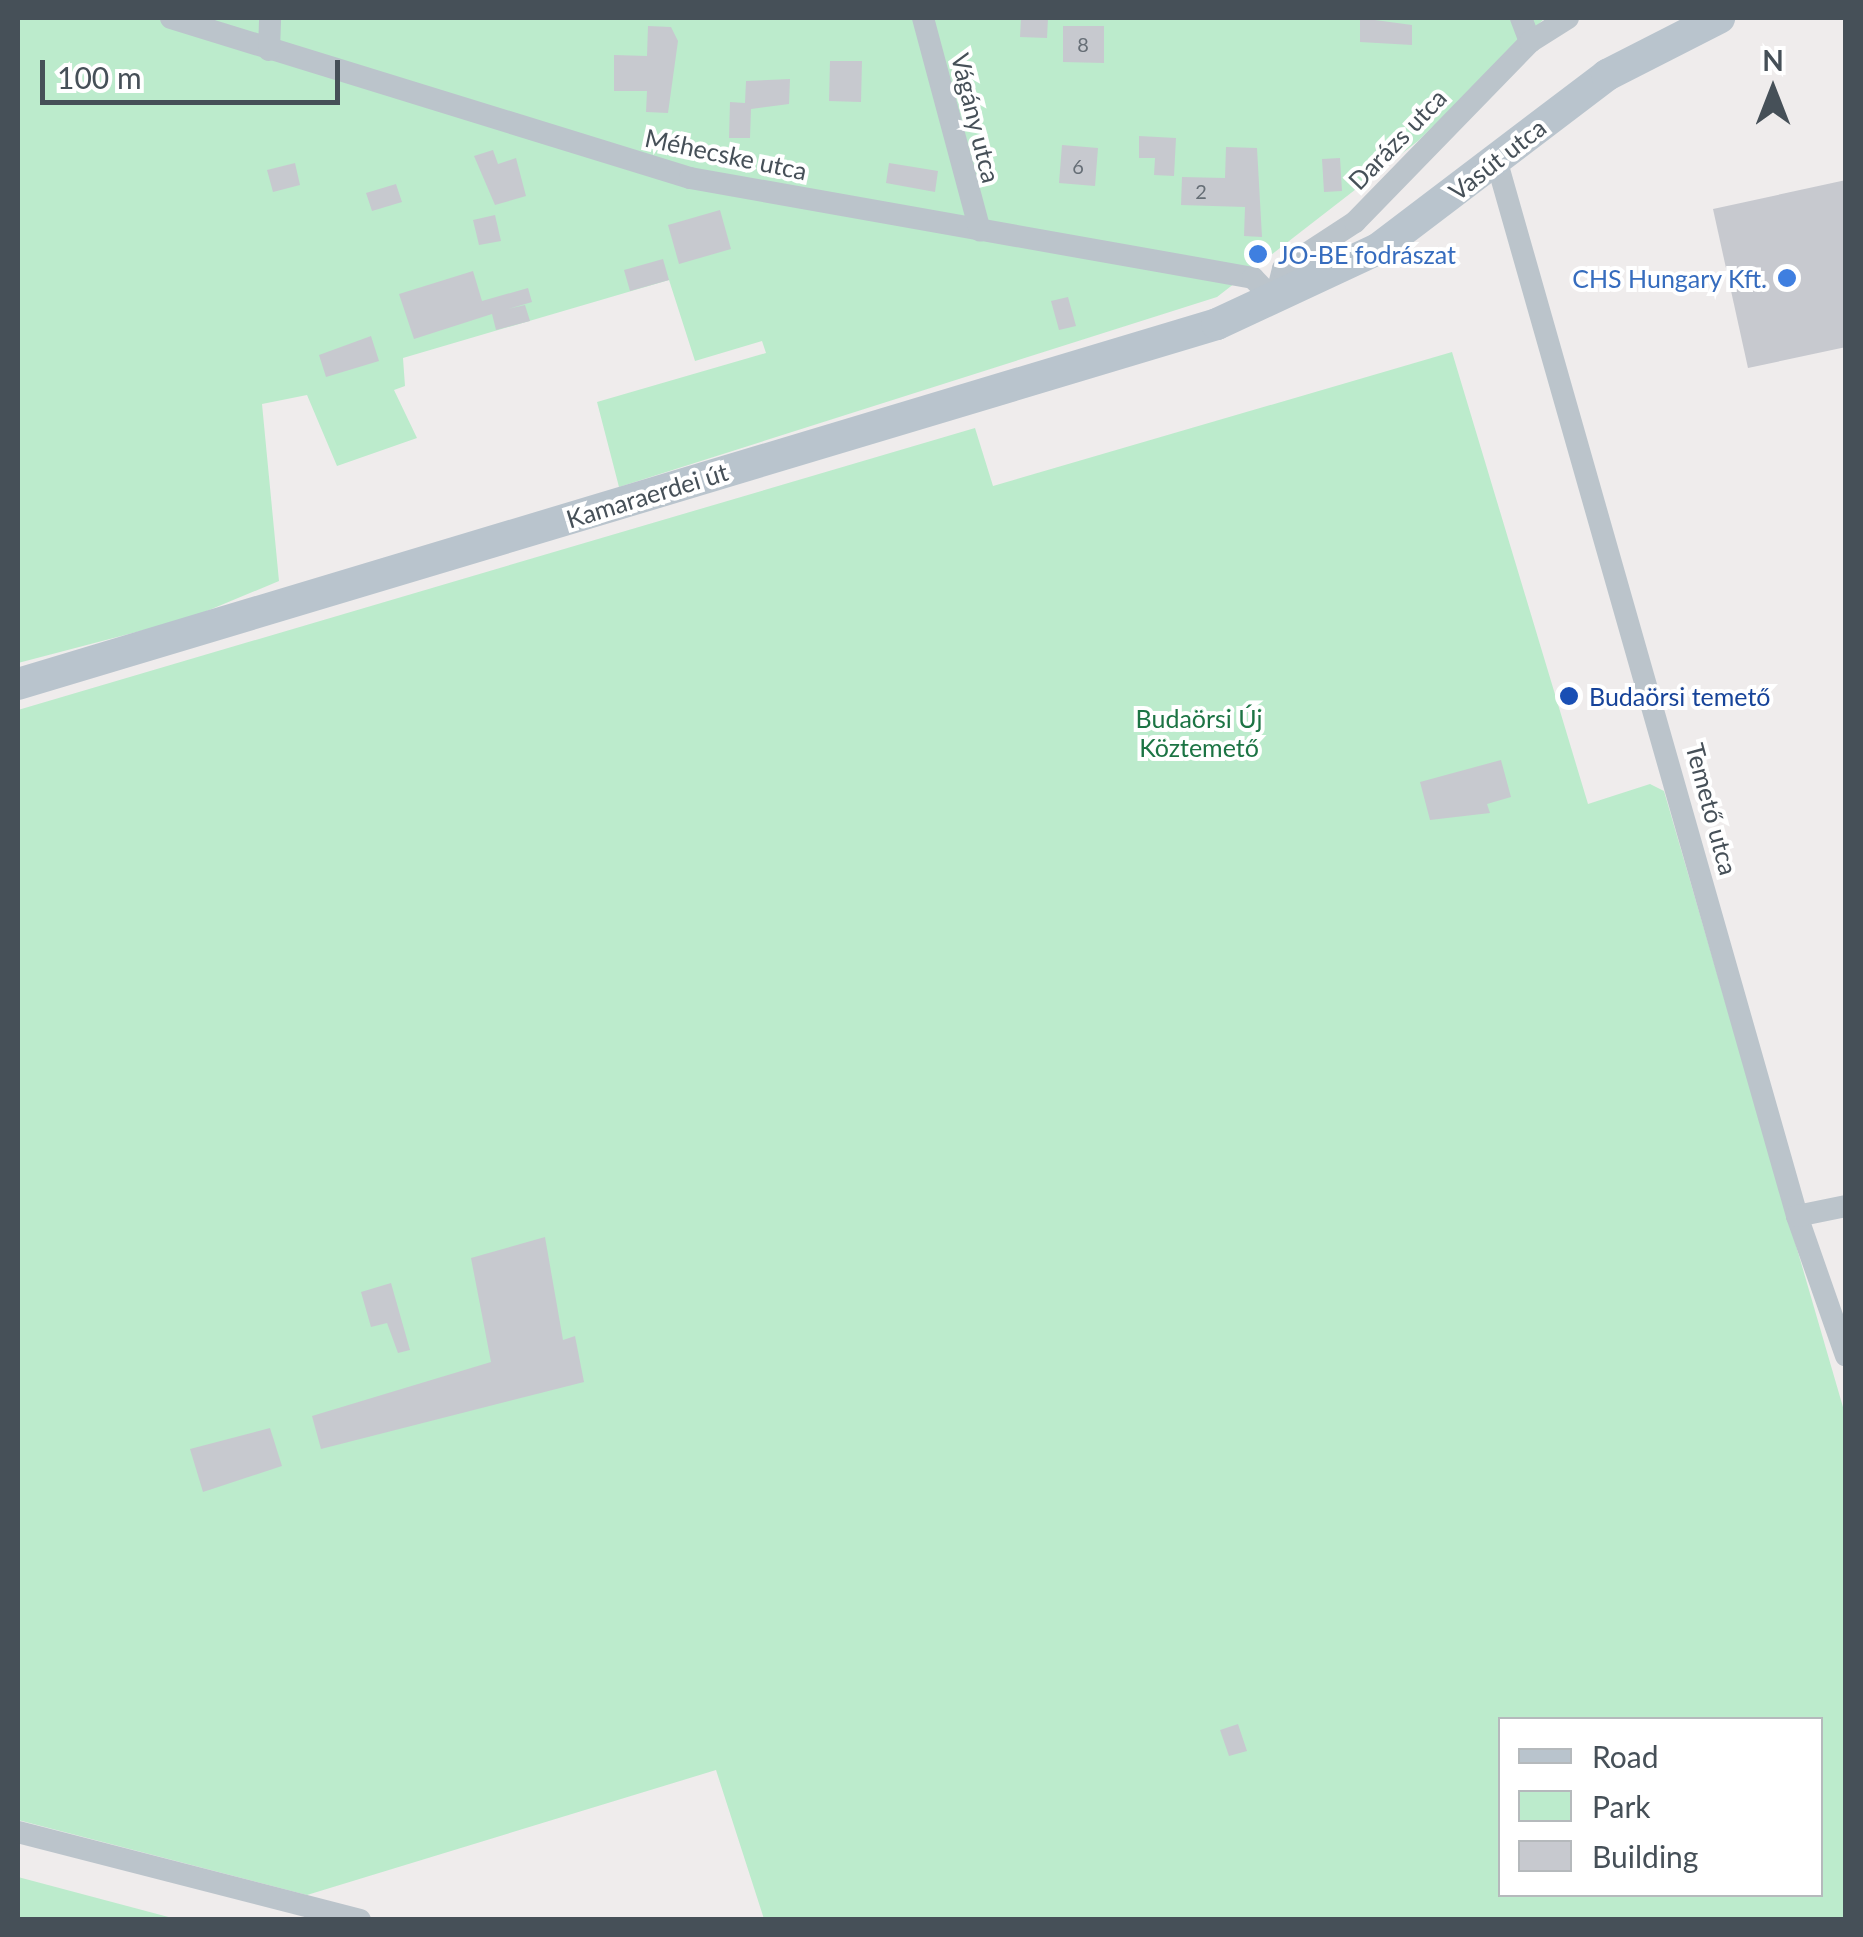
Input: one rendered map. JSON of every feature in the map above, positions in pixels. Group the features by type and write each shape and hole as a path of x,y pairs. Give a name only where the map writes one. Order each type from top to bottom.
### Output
{"street":[{"name":"Méhecske utca","path":"171,18 690,178 1253,278 1275,301"},
{"path":"269,50 270,18"},
{"name":"Vágány utca","path":"923,18 980,231"},
{"path":"1521,18 1530,42"},
{"name":"Darázs utca","path":"1275,301 1282,270 1355,222 1530,42 1568,18"},
{"name":"Vasút utca","path":"1275,301 1378,249 1607,74 1719,18"},
{"name":"Temető utca","path":"1496,159 1797,1216 1846,1356"},
{"name":"Kamaraerdei út","path":"18,684 1275,301"},
{"path":"1797,1216 1846,1206"},
{"path":"18,1832 360,1920"}],"green space":[{"path":"18,18 1545,18 1418,141 1217,297 619,487 597,402 766,353 762,341 695,361 669,280 403,358 405,386 394,390 417,438 337,466 307,395 262,404 279,581 190,618 18,663"},
{"name":"Budaörsi Új Köztemető","path":"1452,352 1588,804 1650,784 1664,791 1845,1414 1845,1919 764,1919 716,1770 307,1895 18,1820 18,710 975,428 993,486"},
{"path":"18,1877 176,1919 18,1919"}],"building":[{"path":"1021,18 1048,18 1047,38 1020,37"},
{"path":"1360,18 1412,25 1412,45 1360,42"},
{"path":"648,26 671,27 678,41 668,113 646,112 647,91 614,91 614,55 647,56"},
{"path":"1063,26 1104,26 1104,63 1063,62"},
{"path":"830,61 862,61 861,102 829,101"},
{"path":"790,79 789,104 751,109 750,138 729,138 730,102 745,103 746,81"},
{"path":"1139,136 1176,138 1174,176 1154,175 1155,158 1139,158"},
{"path":"1062,145 1098,148 1095,186 1059,183"},
{"path":"1226,147 1257,148 1262,237 1244,236 1245,207 1181,205 1182,177 1225,178"},
{"path":"493,150 498,164 516,158 526,196 495,205 474,156"},
{"path":"1340,158 1342,191 1324,192 1322,159"},
{"path":"295,163 300,185 273,192 267,170"},
{"path":"889,163 938,171 935,192 886,183"},
{"name":"CHS Hungary Kft.","path":"1846,180 1846,347 1748,368 1713,209"},
{"path":"396,184 402,202 372,211 366,193"},
{"path":"720,210 731,249 679,264 668,225"},
{"path":"495,215 501,241 479,245 473,220"},
{"path":"663,259 669,280 630,291 624,270"},
{"path":"473,271 482,301 528,288 532,302 508,309 525,305 530,321 496,330 492,314 414,339 399,294"},
{"path":"1068,297 1076,326 1059,330 1051,301"},
{"path":"371,336 379,361 326,377 319,355"},
{"path":"1501,760 1511,797 1487,804 1490,813 1430,820 1420,782"},
{"path":"545,1237 563,1340 575,1336 584,1382 321,1449 312,1416 491,1362 471,1258"},
{"path":"391,1283 410,1350 398,1353 387,1323 371,1327 361,1292"},
{"path":"270,1428 282,1466 203,1492 190,1449"},
{"path":"1238,1724 1247,1751 1229,1756 1220,1730"}],"place":[{"name":"JO-BE fodrászat","path":"1258,254"},
{"name":"CHS Hungary Kft.","path":"1787,278"},
{"name":"Budaörsi temető","path":"1569,696"}]}
